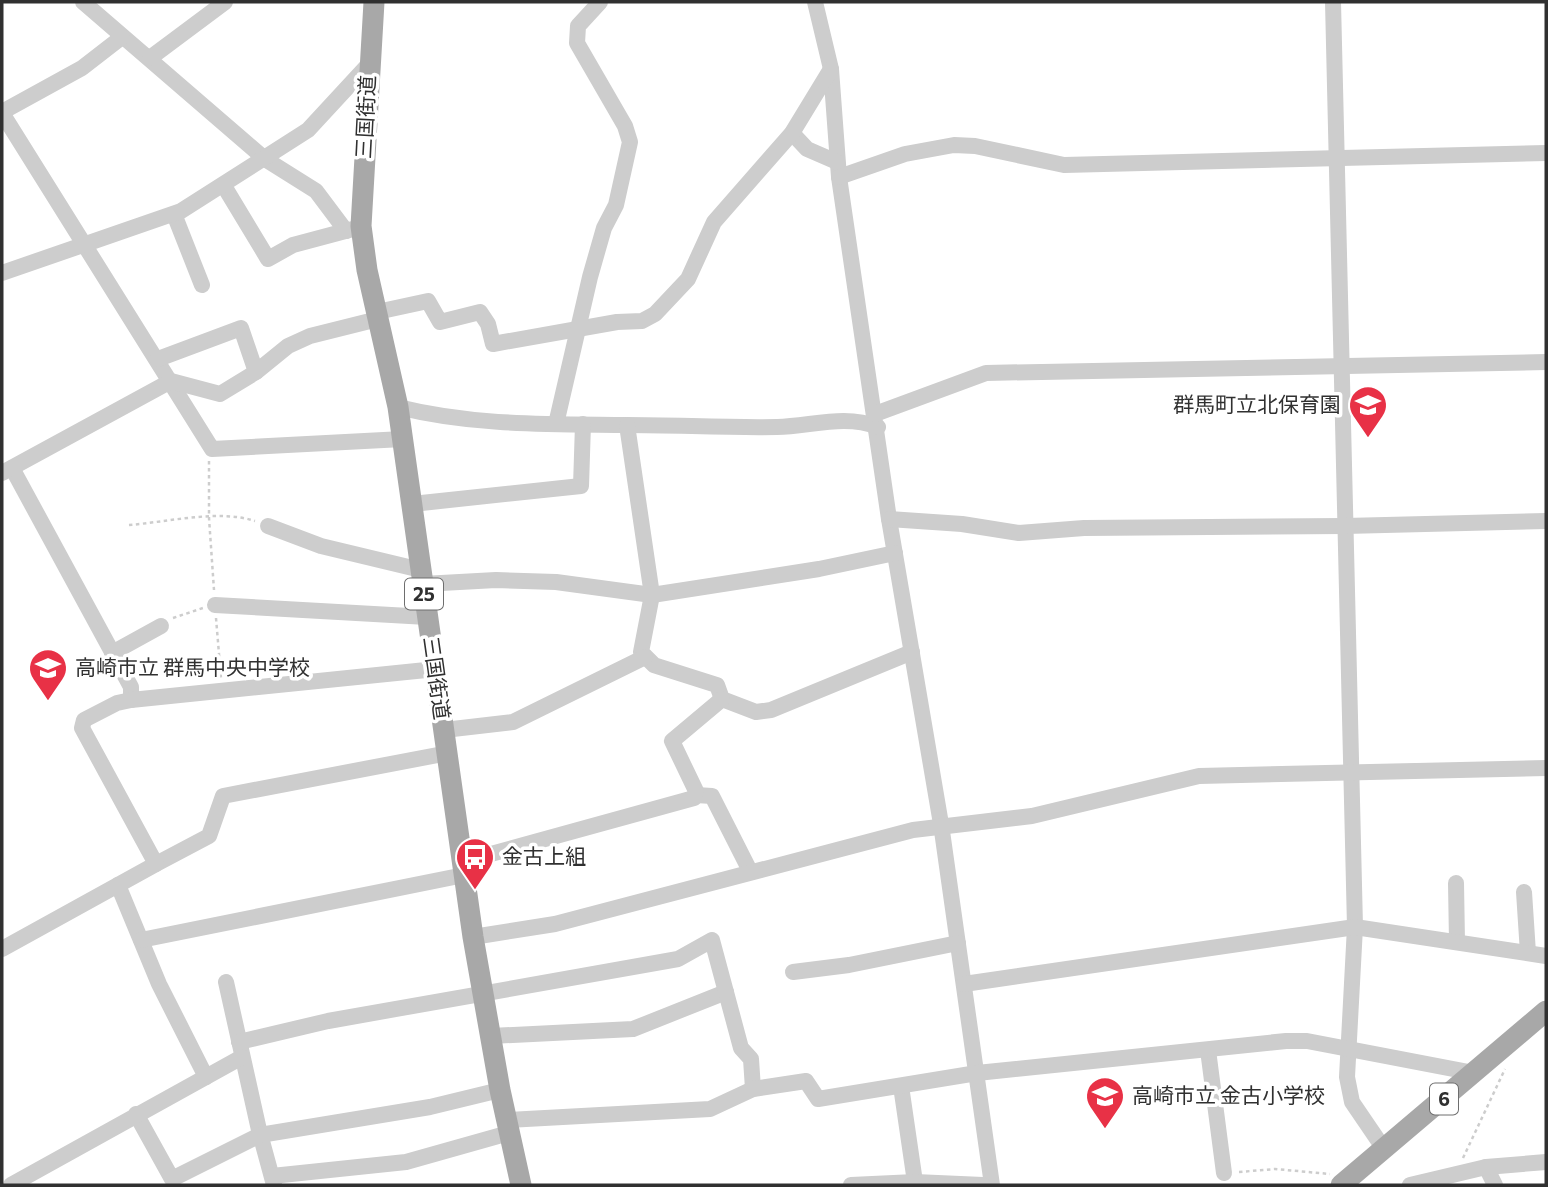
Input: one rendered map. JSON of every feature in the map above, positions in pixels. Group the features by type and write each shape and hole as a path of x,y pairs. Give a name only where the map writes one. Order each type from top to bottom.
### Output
{"main road":[{"name":"三国街道","path":"374,2 353,229 378,315 398,407 473,937 500,1090 521,1185"},
{"name":"6","path":"1347,1180 1546,1012"}],"street":[{"path":"83,2 265,159 316,191 353,229 293,245 268,259 224,186"},
{"path":"150,58 225,2"},
{"path":"816,2 831,69 838,169 889,519 942,824 992,1185"},
{"path":"1333,2 1355,927 1347,1077 1352,1102 1384,1149"},
{"path":"556,424 604,228 616,205 630,152 629,134 577,43 578,26 594,3"},
{"path":"122,37 82,68 2,112 212,449 402,439"},
{"path":"2,273 174,214 224,186 308,130 369,64"},
{"path":"131,700 131,687 7,470 170,380 220,394 256,372 288,346 310,336 428,301 440,322 480,312 488,324 493,344 617,322 642,321 655,314 688,279 714,222 792,133 831,69"},
{"path":"792,133 807,149 838,169 954,145 975,146 1064,164 1546,153"},
{"path":"174,214 202,285"},
{"path":"158,359 240,328 256,372"},
{"path":"398,407 464,421 779,427 845,420 876,421 986,373 1546,362"},
{"path":"412,504 581,486 583,424"},
{"path":"627,425 652,595 641,652 654,665 717,685 722,699 756,712 771,710 912,652"},
{"path":"889,519 962,524 1019,533 1084,528 1546,521"},
{"path":"268,526 321,546 422,577 556,582 652,595 820,569 895,553"},
{"path":"215,605 427,617"},
{"path":"112,653 161,626"},
{"path":"444,730 513,722 645,657"},
{"path":"156,864 82,728 85,720 117,703 131,700 436,669"},
{"path":"696,795 672,741 722,699"},
{"path":"2,949 209,836 223,796 448,753"},
{"path":"473,937 555,924 750,871 942,824 1032,816 1199,776 1546,768"},
{"path":"141,940 463,868 696,795 712,796 750,871"},
{"path":"1456,883 1457,942"},
{"path":"118,885 159,984 206,1077"},
{"path":"1524,892 1528,953"},
{"path":"964,984 1355,927 1546,956"},
{"path":"2,1174 10,1185 206,1077 241,1049 328,1021 678,959 712,940 741,1048 751,1059 754,1089"},
{"path":"793,972 849,965 958,943"},
{"path":"226,982 273,1181 406,1162 508,1127 710,1109 754,1089 806,1081 818,1100 977,1073 1286,1041 1307,1041 1474,1073"},
{"path":"491,1036 633,1029 726,992"},
{"path":"1208,1050 1224,1173"},
{"path":"901,1086 915,1182"},
{"path":"136,1114 172,1179 260,1135 430,1107 500,1090"},
{"path":"1410,1185 1486,1167 1546,1162"},
{"path":"1486,1167 1495,1185"},
{"path":"851,1185 915,1182 983,1185"}],"path":[{"path":"209,518 209,455 212,449"},
{"path":"129,525 209,518 216,515 239,516 268,526"},
{"path":"161,626 175,617 215,605"},
{"path":"1455,1174 1506,1067"},
{"path":"1224,1173 1275,1169 1347,1180"}],"place":[{"name":"群馬町立北保育園","path":"1368,439"},
{"name":"高崎市立 群馬中央中学校","path":"48,702"},
{"name":"金古上組","path":"475,891"},
{"name":"高崎市立 金古小学校","path":"1105,1130"}]}
